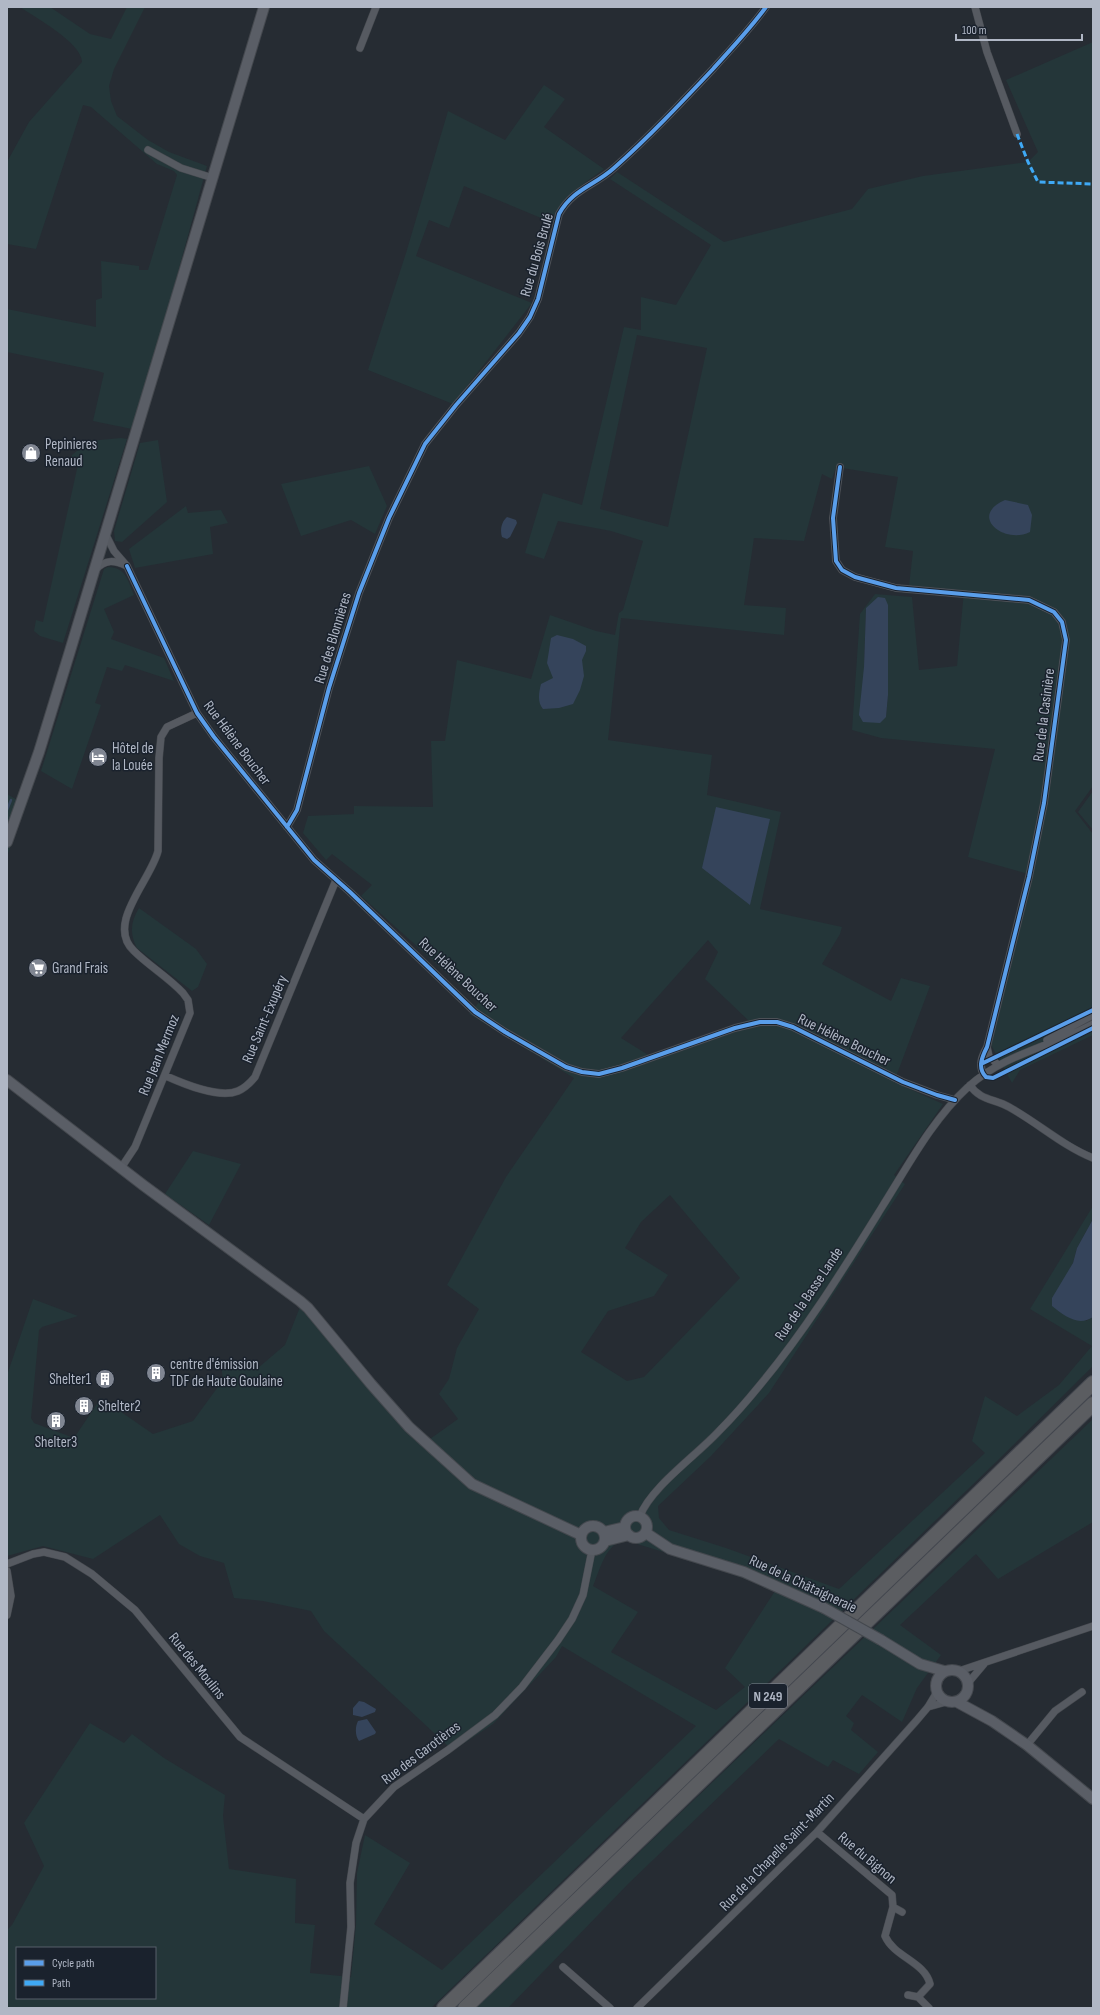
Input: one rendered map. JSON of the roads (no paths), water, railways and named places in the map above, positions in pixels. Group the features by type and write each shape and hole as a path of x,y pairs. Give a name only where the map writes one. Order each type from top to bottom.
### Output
{"highway":[{"name":"N 249","path":"444,2008 1093,1383"},
{"name":"N 249","path":"465,2008 1093,1404"}],"street":[{"path":"7,842 37,759 264,7"},
{"path":"360,48 376,7"},
{"name":"Rue du Bois Brulé","path":"417,460 425,444 447,416 519,333 530,316 538,299 559,214 565,203 574,195 613,169 685,99 754,24 766,7"},
{"path":"975,7 987,52 1017,134"},
{"path":"148,150 181,168 213,178"},
{"name":"Rue des Blonnières","path":"286,828 297,810 330,688 359,593 389,518 417,460"},
{"name":"Rue de la Casinière","path":"840,467 833,518 836,561 842,570 855,577 896,588 1029,600 1054,612 1062,622 1066,640 1044,803 1029,877 987,1047 981,1064 984,1075"},
{"name":"Rue Hélène Boucher","path":"106,534 114,551 127,566 197,712 286,828 314,860 410,948 475,1012 505,1032 566,1067 582,1072 599,1074 622,1068 735,1028 760,1022 777,1022 793,1026 903,1082 954,1100"},
{"path":"95,570 104,562 109,561 114,561 127,566"},
{"name":"Rue Jean Mermoz","path":"121,1168 135,1147 166,1076 190,1013 188,1000 176,985 132,950 126,939 124,928 126,915 155,862 158,851 159,758 161,737 167,727 197,712"},
{"name":"Rue Saint-Exupéry","path":"166,1076 201,1089 224,1094 237,1092 247,1086 255,1077 336,880"},
{"name":"Rue de la Basse Lande","path":"1037,1047 1060,1032 1093,1015"},
{"name":"Rue de la Basse Lande","path":"640,1516 644,1507 653,1495 719,1432 792,1345 919,1148 954,1100 970,1085 998,1066 1037,1047 1063,1038 1093,1024"},
{"path":"987,1047 989,1056 998,1066"},
{"path":"7,1080 121,1168 308,1308 409,1427 472,1484 582,1535"},
{"path":"970,1085 978,1095 1009,1107 1073,1148 1093,1158"},
{"path":"605,1536 627,1531 638,1538 646,1533 647,1523 640,1516 630,1518 627,1531"},
{"path":"590,1526 598,1527 605,1536 599,1549 588,1549 582,1543 582,1535 590,1526"},
{"name":"Rue de la Châtaigneraie","path":"646,1533 670,1549 744,1572 824,1608 920,1664 944,1671 959,1671"},
{"name":"Rue des Garotières","path":"343,2008 351,1927 350,1883 356,1843 364,1819 394,1787 448,1750 495,1715 522,1687 572,1619 583,1595 592,1550"},
{"name":"Rue des Moulins","path":"7,1564 33,1554 44,1552 65,1557 92,1574 135,1610 240,1737 364,1819"},
{"path":"7,1571 11,1596 7,1614"},
{"path":"968,1683 966,1678 959,1671 1093,1626"},
{"path":"928,1707 952,1702 966,1694 968,1683 986,1662"},
{"name":"Rue de la Châtaigneraie","path":"920,1664 942,1700 952,1702 976,1712 1027,1745 1093,1799"},
{"path":"936,1688 940,1674 944,1671"},
{"name":"Rue de la Chapelle Saint-Martin","path":"637,2008 817,1832 928,1707 936,1688"},
{"path":"1027,1745 1055,1711 1082,1692"},
{"name":"Rue de la Châtaigneraie","path":"966,1694 976,1712"},
{"name":"Rue du Bignon","path":"817,1832 892,1895 893,1907 885,1936 890,1944 928,1975 930,1984 918,1997"},
{"name":"Rue du Bignon","path":"893,1907 902,1912"},
{"path":"563,1967 610,2008"},
{"path":"908,1995 918,1997 929,2008"}],"water":[{"path":"1005,500 1028,505 1032,515 1030,532 1020,535 1010,535 1001,532 994,527 990,521 990,514 994,507"},
{"path":"507,517 516,520 517,523 510,537 507,539 502,537 501,532 502,524"},
{"path":"878,597 885,598 888,605 888,695 886,717 880,723 863,722 859,715 864,667 866,608"},
{"path":"557,635 573,639 586,646 586,651 582,660 584,676 580,690 573,704 559,708 543,709 539,700 541,684 553,678 547,663 551,638"},
{"path":"716,807 770,819 750,905 702,868"},
{"path":"1093,1219 1093,1317 1087,1320 1077,1321 1067,1317 1052,1306 1052,1298 1073,1263 1077,1248"},
{"path":"359,1701 364,1702 376,1709 375,1712 362,1717 353,1715 353,1708"},
{"path":"367,1719 376,1732 375,1734 359,1741 356,1734 357,1723 358,1721"}],"waterway":[{"path":"7,810 11,800"}],"place":[{"name":"Pepinieres Renaud","path":"31,453"},
{"name":"Hôtel de la Louée","path":"98,757"},
{"name":"Grand Frais","path":"38,968"},
{"name":"centre d'émission TDF de Haute Goulaine","path":"156,1373"},
{"name":"Shelter1","path":"105,1379"},
{"name":"Shelter2","path":"84,1406"},
{"name":"Shelter3","path":"56,1421"}]}
